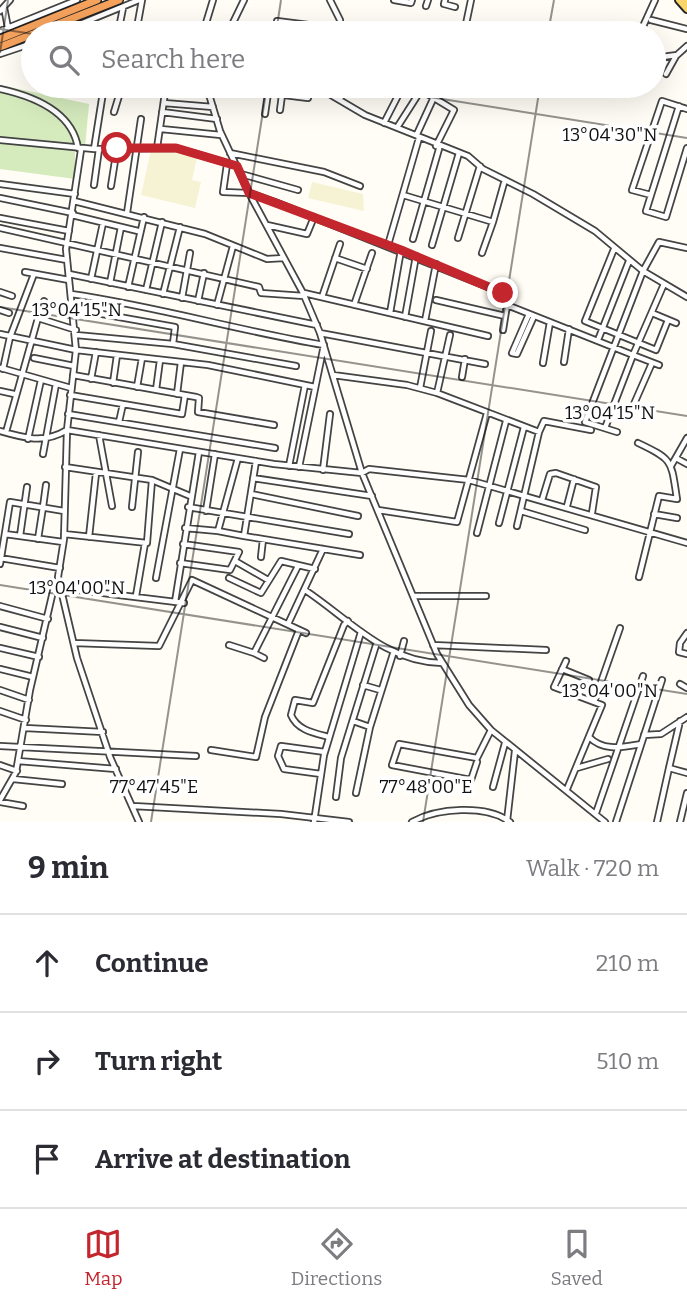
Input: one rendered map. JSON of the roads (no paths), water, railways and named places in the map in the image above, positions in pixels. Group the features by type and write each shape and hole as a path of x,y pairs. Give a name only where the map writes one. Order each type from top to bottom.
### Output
{"highway":[{"path":"45,21 97,0"},
{"path":"66,21 119,0"},
{"path":"0,39 21,31"},
{"path":"0,47 21,39"}],"main road":[{"path":"679,0 687,9"}],"street":[{"path":"8,28 2,9 10,0"},
{"path":"25,21 77,0"},
{"path":"89,21 141,0"},
{"path":"138,21 141,0"},
{"path":"206,21 213,0"},
{"path":"234,21 244,0"},
{"path":"330,0 340,21"},
{"path":"394,0 411,3 412,0"},
{"path":"445,0 444,4 455,7"},
{"path":"467,21 471,0"},
{"path":"645,21 655,0"},
{"path":"120,21 123,8"},
{"path":"651,20 655,21"},
{"path":"0,31 21,23"},
{"path":"666,24 687,29"},
{"path":"666,74 677,55 687,46"},
{"path":"0,54 21,47"},
{"path":"666,56 677,55"},
{"path":"0,89 21,95"},
{"path":"23,806 0,801 3,790 16,771 29,700 60,568 64,534 66,430 76,350 67,242 76,194 80,149 70,129 41,100 34,98"},
{"path":"94,185 103,98"},
{"path":"114,113 118,98"},
{"path":"157,148 165,98"},
{"path":"211,98 230,153 304,294 317,325 362,473 442,663 469,705 491,730 605,822"},
{"path":"265,114 267,98"},
{"path":"280,110 282,98"},
{"path":"336,98 384,123 438,147 459,153 595,231 629,261 687,298"},
{"path":"384,123 397,98"},
{"path":"398,126 414,98"},
{"path":"388,245 418,136 434,98"},
{"path":"413,239 438,147 454,110 436,98"},
{"path":"651,195 632,190 662,101 687,109"},
{"path":"164,103 213,107"},
{"path":"680,106 646,211 666,217 687,148"},
{"path":"162,112 216,118"},
{"path":"127,213 141,119"},
{"path":"161,129 222,135"},
{"path":"0,139 80,149 176,148 237,166"},
{"path":"111,186 117,148"},
{"path":"230,153 324,173 360,186"},
{"path":"432,245 459,153"},
{"path":"227,164 223,192 249,193 401,250 503,293"},
{"path":"458,238 480,166"},
{"path":"240,174 298,190"},
{"path":"482,253 504,183"},
{"path":"0,184 76,194"},
{"path":"402,195 493,222"},
{"path":"0,198 138,231"},
{"path":"74,201 180,227 267,260 284,258"},
{"path":"128,287 144,217"},
{"path":"267,225 307,234 314,217"},
{"path":"0,218 69,231"},
{"path":"146,290 162,222"},
{"path":"91,279 103,223"},
{"path":"110,283 121,227"},
{"path":"163,294 180,227"},
{"path":"0,228 204,273 259,287 261,293 322,297 488,337"},
{"path":"617,432 585,422 643,271 659,242 687,248"},
{"path":"322,297 340,244"},
{"path":"216,305 233,246"},
{"path":"0,248 67,260"},
{"path":"614,249 585,321 656,350 668,320"},
{"path":"390,313 401,250"},
{"path":"182,298 190,253"},
{"path":"354,305 372,253"},
{"path":"405,317 416,256"},
{"path":"335,258 367,269"},
{"path":"598,340 629,261"},
{"path":"425,321 436,264"},
{"path":"25,272 91,279 317,325"},
{"path":"198,301 204,273"},
{"path":"34,274 1,369 71,388"},
{"path":"604,428 664,284"},
{"path":"0,292 12,296"},
{"path":"71,294 324,345"},
{"path":"436,300 505,316"},
{"path":"44,301 3,432 27,439 56,436 66,430 289,466 362,473 369,469 469,480 592,513 687,543"},
{"path":"503,330 507,305 659,365"},
{"path":"74,309 175,327"},
{"path":"0,310 9,313"},
{"path":"652,313 676,323"},
{"path":"173,344 176,314"},
{"path":"532,315 517,354 512,352 532,315"},
{"path":"38,318 76,332 173,344 296,366"},
{"path":"543,363 550,322"},
{"path":"564,362 569,329"},
{"path":"420,388 431,331"},
{"path":"320,333 485,364"},
{"path":"0,334 76,350 181,362 315,387"},
{"path":"437,393 450,335"},
{"path":"299,467 324,345"},
{"path":"91,379 96,352"},
{"path":"113,383 117,355"},
{"path":"34,358 74,366"},
{"path":"137,387 142,358"},
{"path":"461,377 465,359"},
{"path":"156,390 160,360"},
{"path":"177,394 181,362"},
{"path":"630,413 652,363"},
{"path":"73,375 199,398 198,412 274,425"},
{"path":"333,375 420,388 539,432"},
{"path":"27,439 41,380"},
{"path":"43,454 56,384"},
{"path":"289,466 304,385"},
{"path":"0,391 14,394"},
{"path":"70,395 182,414 185,395"},
{"path":"119,422 122,404"},
{"path":"377,510 457,522 487,413"},
{"path":"68,414 275,448"},
{"path":"323,470 330,414"},
{"path":"477,533 506,421"},
{"path":"517,526 539,432 544,421 591,430"},
{"path":"499,523 524,427"},
{"path":"99,435 111,506"},
{"path":"671,466 687,438"},
{"path":"638,443 665,456 671,466 677,499 659,496 639,577"},
{"path":"156,578 180,449"},
{"path":"132,507 138,452"},
{"path":"175,601 188,507 199,452"},
{"path":"206,511 215,454"},
{"path":"218,531 238,458"},
{"path":"676,458 687,464"},
{"path":"244,536 256,461"},
{"path":"65,467 152,480 190,496"},
{"path":"89,537 96,473"},
{"path":"542,500 550,474 574,478 596,487 592,513"},
{"path":"253,478 372,496"},
{"path":"567,506 574,478"},
{"path":"136,596 145,543 148,543 152,480"},
{"path":"38,539 46,485"},
{"path":"20,536 27,487"},
{"path":"251,494 358,516"},
{"path":"60,568 0,560 9,502 64,510"},
{"path":"188,507 349,534"},
{"path":"521,511 585,530"},
{"path":"654,514 677,518"},
{"path":"185,528 360,555"},
{"path":"5,534 63,542"},
{"path":"64,534 145,543"},
{"path":"261,557 263,539"},
{"path":"183,544 239,552"},
{"path":"180,563 230,570 241,546"},
{"path":"288,624 323,549"},
{"path":"235,561 268,580"},
{"path":"229,578 261,593 281,561 315,569"},
{"path":"254,653 298,566"},
{"path":"58,577 74,643 108,752 139,822"},
{"path":"74,643 159,646 184,603 192,580 306,633"},
{"path":"54,587 184,603"},
{"path":"305,590 376,645 397,655 442,663"},
{"path":"413,596 486,596"},
{"path":"0,606 48,619"},
{"path":"329,737 308,731 294,722 290,715 295,700 313,703 348,621"},
{"path":"0,627 43,638"},
{"path":"594,702 620,628"},
{"path":"211,750 256,757 265,718 299,630"},
{"path":"315,819 325,752 361,632"},
{"path":"687,633 678,648 679,652 687,654"},
{"path":"356,793 380,690 404,641"},
{"path":"229,645 264,658"},
{"path":"336,797 341,758 376,645"},
{"path":"433,645 547,650"},
{"path":"0,649 39,657"},
{"path":"566,661 554,687 602,705 567,789"},
{"path":"0,669 34,677"},
{"path":"562,669 589,680"},
{"path":"596,813 643,676"},
{"path":"616,822 662,680"},
{"path":"680,684 687,688"},
{"path":"363,685 380,690"},
{"path":"0,690 29,700"},
{"path":"0,711 26,720"},
{"path":"644,735 661,734 687,716"},
{"path":"353,721 370,727"},
{"path":"657,822 680,721"},
{"path":"25,728 103,732"},
{"path":"477,762 471,779 393,765 392,761 399,744 477,758 491,730"},
{"path":"589,737 604,747 641,744"},
{"path":"493,787 505,743"},
{"path":"0,746 196,756"},
{"path":"321,774 284,769 278,756 281,746 325,752"},
{"path":"412,822 430,814 468,810 508,821 515,751"},
{"path":"576,768 608,759"},
{"path":"18,761 116,769"},
{"path":"0,765 16,771"},
{"path":"669,768 687,773"},
{"path":"13,779 62,783"},
{"path":"680,822 687,793"},
{"path":"133,806 349,822"},
{"path":"436,822 438,814"}]}
